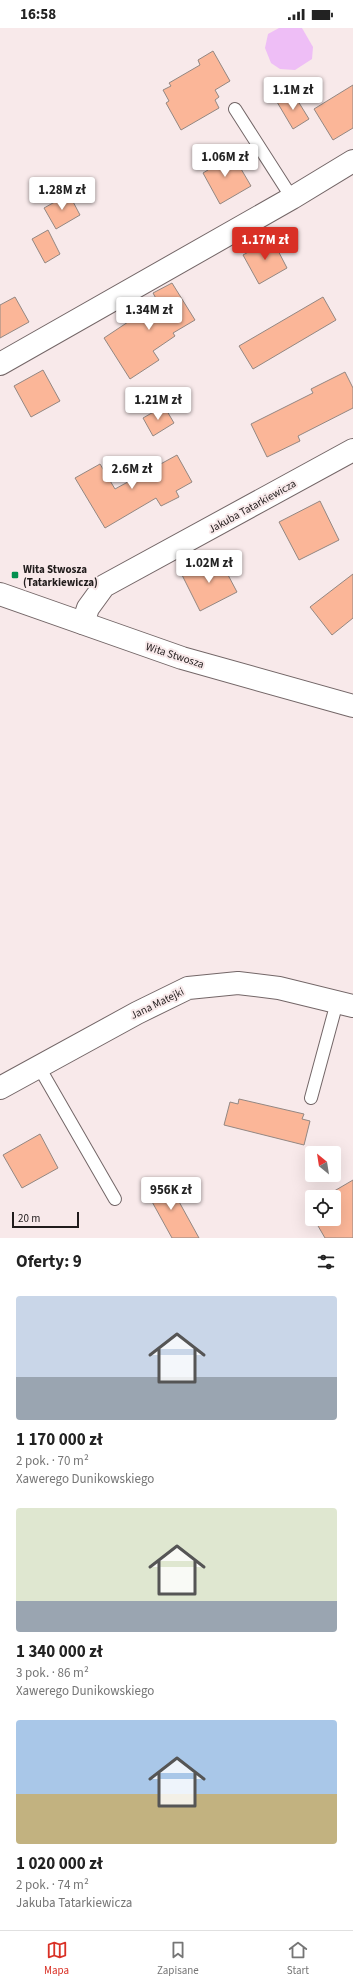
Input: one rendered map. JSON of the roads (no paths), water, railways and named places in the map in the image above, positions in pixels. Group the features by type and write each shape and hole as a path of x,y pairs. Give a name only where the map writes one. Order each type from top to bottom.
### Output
{"street":[{"path":"0,364 292,198 353,161"},
{"name":"Jakuba Tatarkiewicza","path":"83,623 88,608 104,586 353,450"},
{"name":"Wita Stwosza","path":"0,594 182,658 353,706"},
{"name":"Jana Matejki","path":"0,1088 137,1012 188,988 238,983 278,988 345,1004"}],"lane":[{"path":"235,109 292,198"},
{"path":"311,1098 345,1004"},
{"path":"40,1067 115,1199"}],"place":[{"name":"Wita Stwosza (Tatarkiewicza)","path":"15,575"}]}
